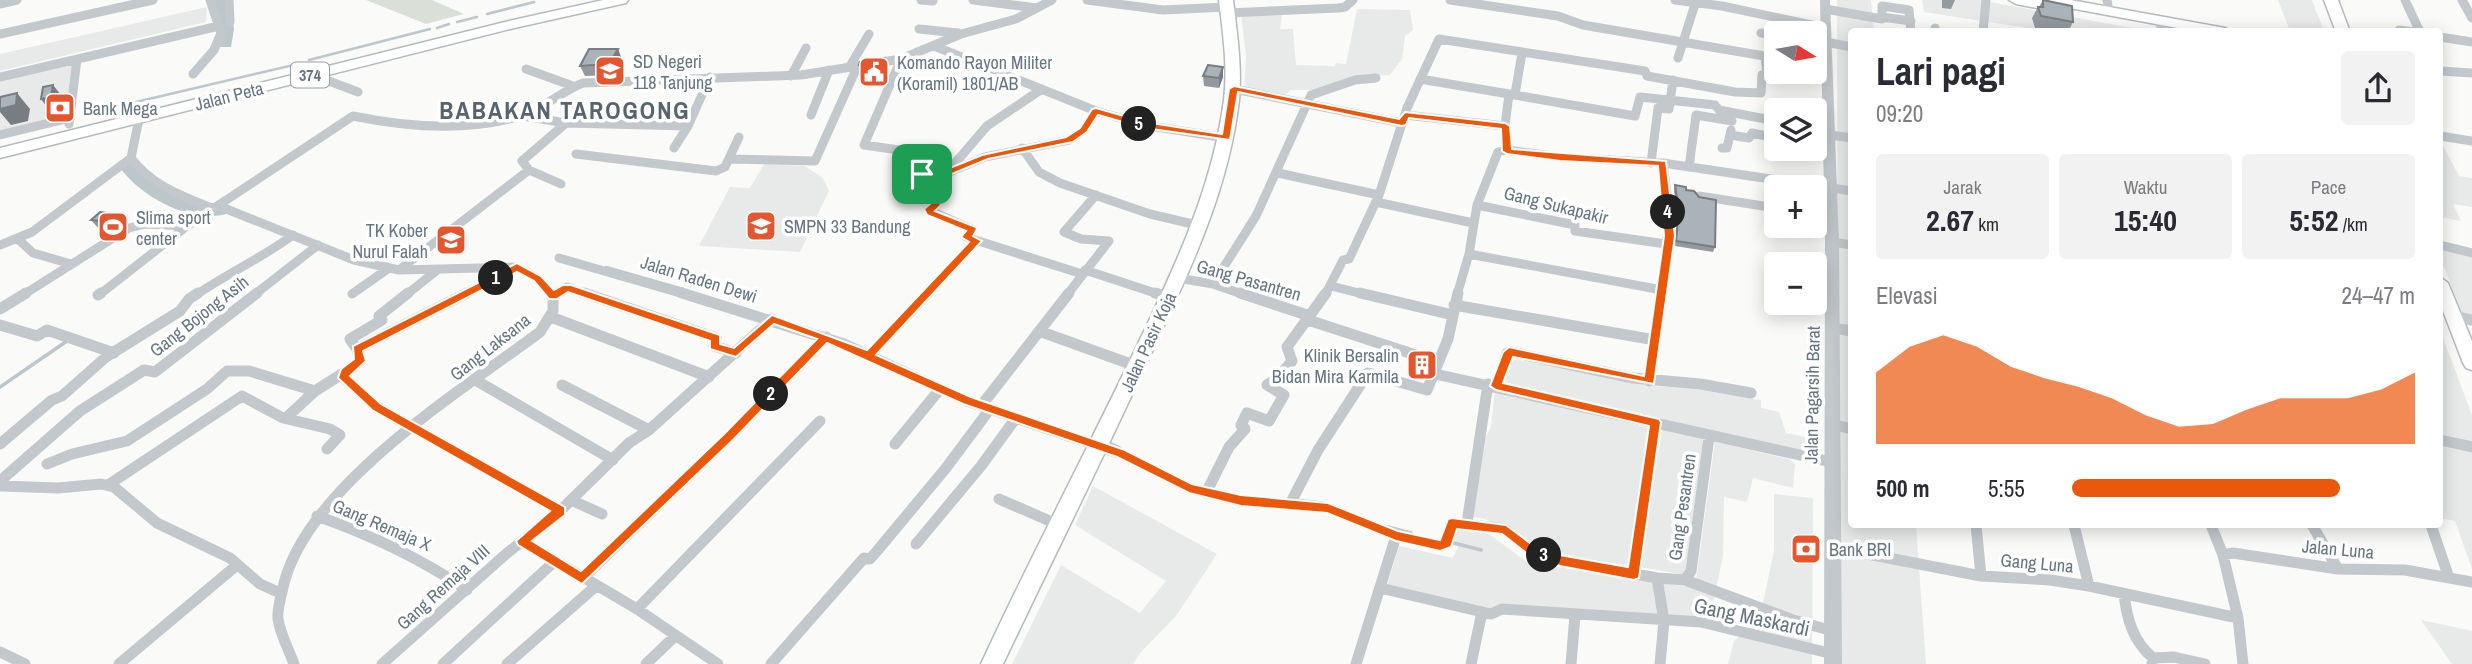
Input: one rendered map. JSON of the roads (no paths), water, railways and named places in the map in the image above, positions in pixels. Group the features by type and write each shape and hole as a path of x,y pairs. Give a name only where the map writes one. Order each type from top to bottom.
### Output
{"main road":[{"name":"Jalan Peta","path":"0,153 313,75 584,0"},
{"name":"Jalan Peta","path":"0,141 69,121 509,22 621,0"},
{"path":"2015,0 2156,28"},
{"path":"2048,0 2108,6 2207,28"},
{"path":"2321,0 2332,28"},
{"path":"2331,0 2342,28"},
{"name":"Jalan Pasir Koja","path":"992,664 1099,446 1201,226 1226,138 1234,89 1232,33 1227,6"},
{"path":"2443,296 2472,363"}],"street":[{"path":"0,4 17,0"},
{"path":"0,37 136,8 138,4 150,0"},
{"path":"192,74 218,42 219,26 210,0"},
{"path":"229,0 230,22"},
{"path":"921,0 933,1"},
{"path":"973,0 1037,8"},
{"path":"523,116 573,86 611,81 791,76 901,59 961,34 1016,19 1052,0"},
{"path":"1087,0 1163,10 1227,6 1338,8 1345,7 1353,0"},
{"path":"1450,0 1558,16 1583,24 1764,56"},
{"path":"1517,10 1519,0"},
{"path":"1675,0 1722,6 1771,21"},
{"path":"1983,28 1986,0"},
{"path":"2405,0 2418,28"},
{"path":"2462,0 2472,18"},
{"path":"1678,58 1695,4"},
{"path":"1825,5 1912,21 1911,28"},
{"path":"0,77 219,26"},
{"path":"919,29 961,34"},
{"path":"729,159 815,161 869,34"},
{"path":"2443,37 2472,42"},
{"path":"1827,38 1848,46"},
{"path":"1206,494 1229,447 1245,429 1241,425 1247,413 1269,421 1274,415 1284,395 1267,385 1287,369 1292,361 1287,347 1331,286 1343,260 1349,259 1356,249 1364,223 1377,199 1404,119 1439,39 1645,71 1647,76 1735,92 1761,93 1764,75"},
{"path":"0,71 110,45"},
{"path":"934,46 1096,111 1144,125 1226,138"},
{"path":"791,76 806,48"},
{"path":"1506,150 1505,126 1522,53"},
{"path":"69,121 77,59"},
{"path":"901,59 864,145 914,152 905,171 922,174 947,173 985,157 1074,138 1088,125 1096,111"},
{"path":"526,69 573,86"},
{"path":"811,115 829,70"},
{"path":"2443,71 2472,74"},
{"path":"313,75 358,92"},
{"path":"674,148 688,126 710,77"},
{"path":"1213,285 1240,248 1314,93 1355,80 1376,78"},
{"path":"1420,79 1635,116 1639,97 1715,105 1733,117"},
{"path":"1649,381 1669,221 1657,163 1658,108 1669,109 1673,80"},
{"name":"Jalan Pagarsih Barat","path":"1824,84 1830,137 1827,196"},
{"path":"947,173 987,126 1042,89"},
{"path":"1234,89 1404,119 1505,126"},
{"path":"98,295 187,226 353,116 404,127 479,124 523,116 566,123 688,126"},
{"path":"1689,167 1696,116 1764,120"},
{"path":"1722,148 1727,148 1733,117"},
{"path":"0,244 18,239 49,220 131,158 139,118"},
{"name":"Jalan Peta","path":"0,135 69,121"},
{"path":"561,184 529,170 523,165 522,159 566,123"},
{"path":"1730,135 1750,138 1752,133 1764,136"},
{"path":"2443,136 2472,141"},
{"path":"576,154 713,171 726,167 739,137"},
{"path":"1827,138 1848,138"},
{"path":"1022,148 1039,172 1150,214 1201,226"},
{"path":"1290,504 1318,450 1368,373 1427,390 1448,339 1453,310 1469,254 1477,205 1495,154 1506,150 1560,158 1657,163 1848,191"},
{"path":"131,158 146,178 157,186 213,210 293,235 354,260 394,269 436,271 517,267 537,278 553,296 567,287 716,338 714,346 736,353"},
{"path":"352,294 394,269 529,170"},
{"path":"1278,173 1473,223"},
{"path":"922,174 936,205 929,209 931,213 972,229 966,237 1168,297"},
{"path":"771,664 864,558 870,559 946,468 1039,331 1108,241 1081,239 1065,232 1096,195"},
{"path":"1699,196 1764,206"},
{"name":"Gang Sukapakir","path":"1477,205 1575,225 1575,231 1668,244"},
{"path":"0,309 136,225 187,226"},
{"name":"Jalan Pagarsih Barat","path":"1827,228 1832,242 1830,461 1833,659"},
{"path":"0,444 52,400 62,396 114,353 180,310 189,299 225,275 262,258 293,235"},
{"path":"18,239 33,253 71,264"},
{"path":"869,355 977,241"},
{"path":"1832,242 1848,244"},
{"name":"Gang Bojong Asih","path":"1,485 96,398 144,370 155,372 317,245"},
{"path":"2443,247 2472,253"},
{"path":"1469,254 1662,290"},
{"name":"Jalan Raden Dewi","path":"559,258 625,275 826,337 986,408 1099,446"},
{"path":"357,349 517,267"},
{"path":"287,417 315,391 360,361 357,349 350,339 382,320 379,316 436,271"},
{"name":"Gang Pasantren","path":"1178,278 1275,303 1436,368"},
{"path":"1331,286 1453,310 1655,340"},
{"name":"Gang Laksana","path":"294,664 282,647 275,618 278,592 286,568 317,516 342,488 412,428 540,332 551,317 553,296"},
{"path":"2453,316 2472,320"},
{"path":"551,317 709,377"},
{"name":"Gang Remaja VIII","path":"382,664 560,511 629,443 649,430 772,319"},
{"path":"0,325 37,336 47,330 114,353"},
{"path":"1832,328 1848,330"},
{"path":"1039,331 1136,366"},
{"path":"582,579 729,437 826,337"},
{"path":"1466,523 1474,459 1492,385 1509,352 1649,381 1700,384 1751,393"},
{"path":"1436,368 1492,385 1709,437 1830,461"},
{"path":"47,464 82,452 127,442 178,405 207,389 227,372 249,371 315,391"},
{"path":"345,372 344,378 350,385 377,407 560,511"},
{"path":"477,381 613,460"},
{"path":"562,385 649,430"},
{"path":"895,444 940,389"},
{"path":"108,485 242,396 254,405 297,423 332,429 340,435 327,449"},
{"path":"916,544 1016,418"},
{"path":"637,609 820,421"},
{"path":"1634,574 1655,422"},
{"path":"1831,424 1848,428"},
{"name":"Gang Pesantren","path":"1685,580 1691,571 1709,437"},
{"path":"2443,441 2472,447"},
{"path":"1099,446 1206,494 1328,508 1396,536 1440,545 1447,543 1452,523 1506,530 1530,550 1560,560 1657,578 1685,580 1793,620 1833,631"},
{"path":"1,485 108,485 120,491 157,523 230,558 260,584 278,592"},
{"path":"999,499 1059,525"},
{"path":"571,500 603,514"},
{"name":"Gang Remaja X","path":"317,516 364,533 426,562 467,590"},
{"path":"1976,528 1981,576"},
{"path":"2075,528 2089,586"},
{"path":"2212,528 2223,555 2238,618 2243,664"},
{"path":"2314,528 2338,569"},
{"path":"2432,528 2449,578"},
{"path":"1356,664 1396,536"},
{"path":"522,541 582,579 637,609 674,637 718,664"},
{"name":"Gang Luna","path":"1832,547 1981,576 2050,580 2089,586 2238,618"},
{"name":"Jalan Luna","path":"2223,555 2233,552 2338,569 2405,570 2472,582"},
{"path":"443,664 555,561"},
{"path":"119,664 237,565"},
{"path":"1657,578 1664,621 1660,664"},
{"path":"507,664 596,586"},
{"name":"Gang Maskardi","path":"1380,588 1493,614 1502,609 1701,622 1833,659"},
{"path":"2124,594 2130,630 2142,650 2153,661 2174,657 2205,664"},
{"path":"1471,664 1482,612"},
{"path":"1571,664 1575,615"},
{"path":"646,664 674,637"},
{"path":"0,652 25,664"}],"waterway":[{"path":"222,0 225,43"},
{"path":"487,14 534,2"},
{"path":"457,22 477,17"},
{"path":"437,28 449,24"},
{"path":"309,60 430,29"},
{"path":"119,106 302,63"},
{"path":"127,165 144,181 183,204 209,210 219,209"},
{"path":"606,267 683,289"},
{"path":"0,387 67,341"},
{"path":"1109,443 1120,448"},
{"path":"1295,500 1322,503"},
{"path":"1388,527 1411,533"},
{"path":"1450,542 1481,550"}],"place":[{"name":"SD Negeri 118 Tanjung","path":"610,71"},
{"name":"Komando Rayon Militer (Koramil) 1801/AB","path":"874,72"},
{"name":"Bank Mega","path":"60,108"},
{"name":"SMPN 33 Bandung","path":"761,226"},
{"name":"Slima sport center","path":"113,227"},
{"name":"TK Kober Nurul Falah","path":"451,240"},
{"name":"Klinik Bersalin Bidan Mira Karmila","path":"1422,365"},
{"name":"Bank BRI","path":"1806,549"}],"district":[{"name":"BABAKAN TAROGONG","path":"565,110"}]}
